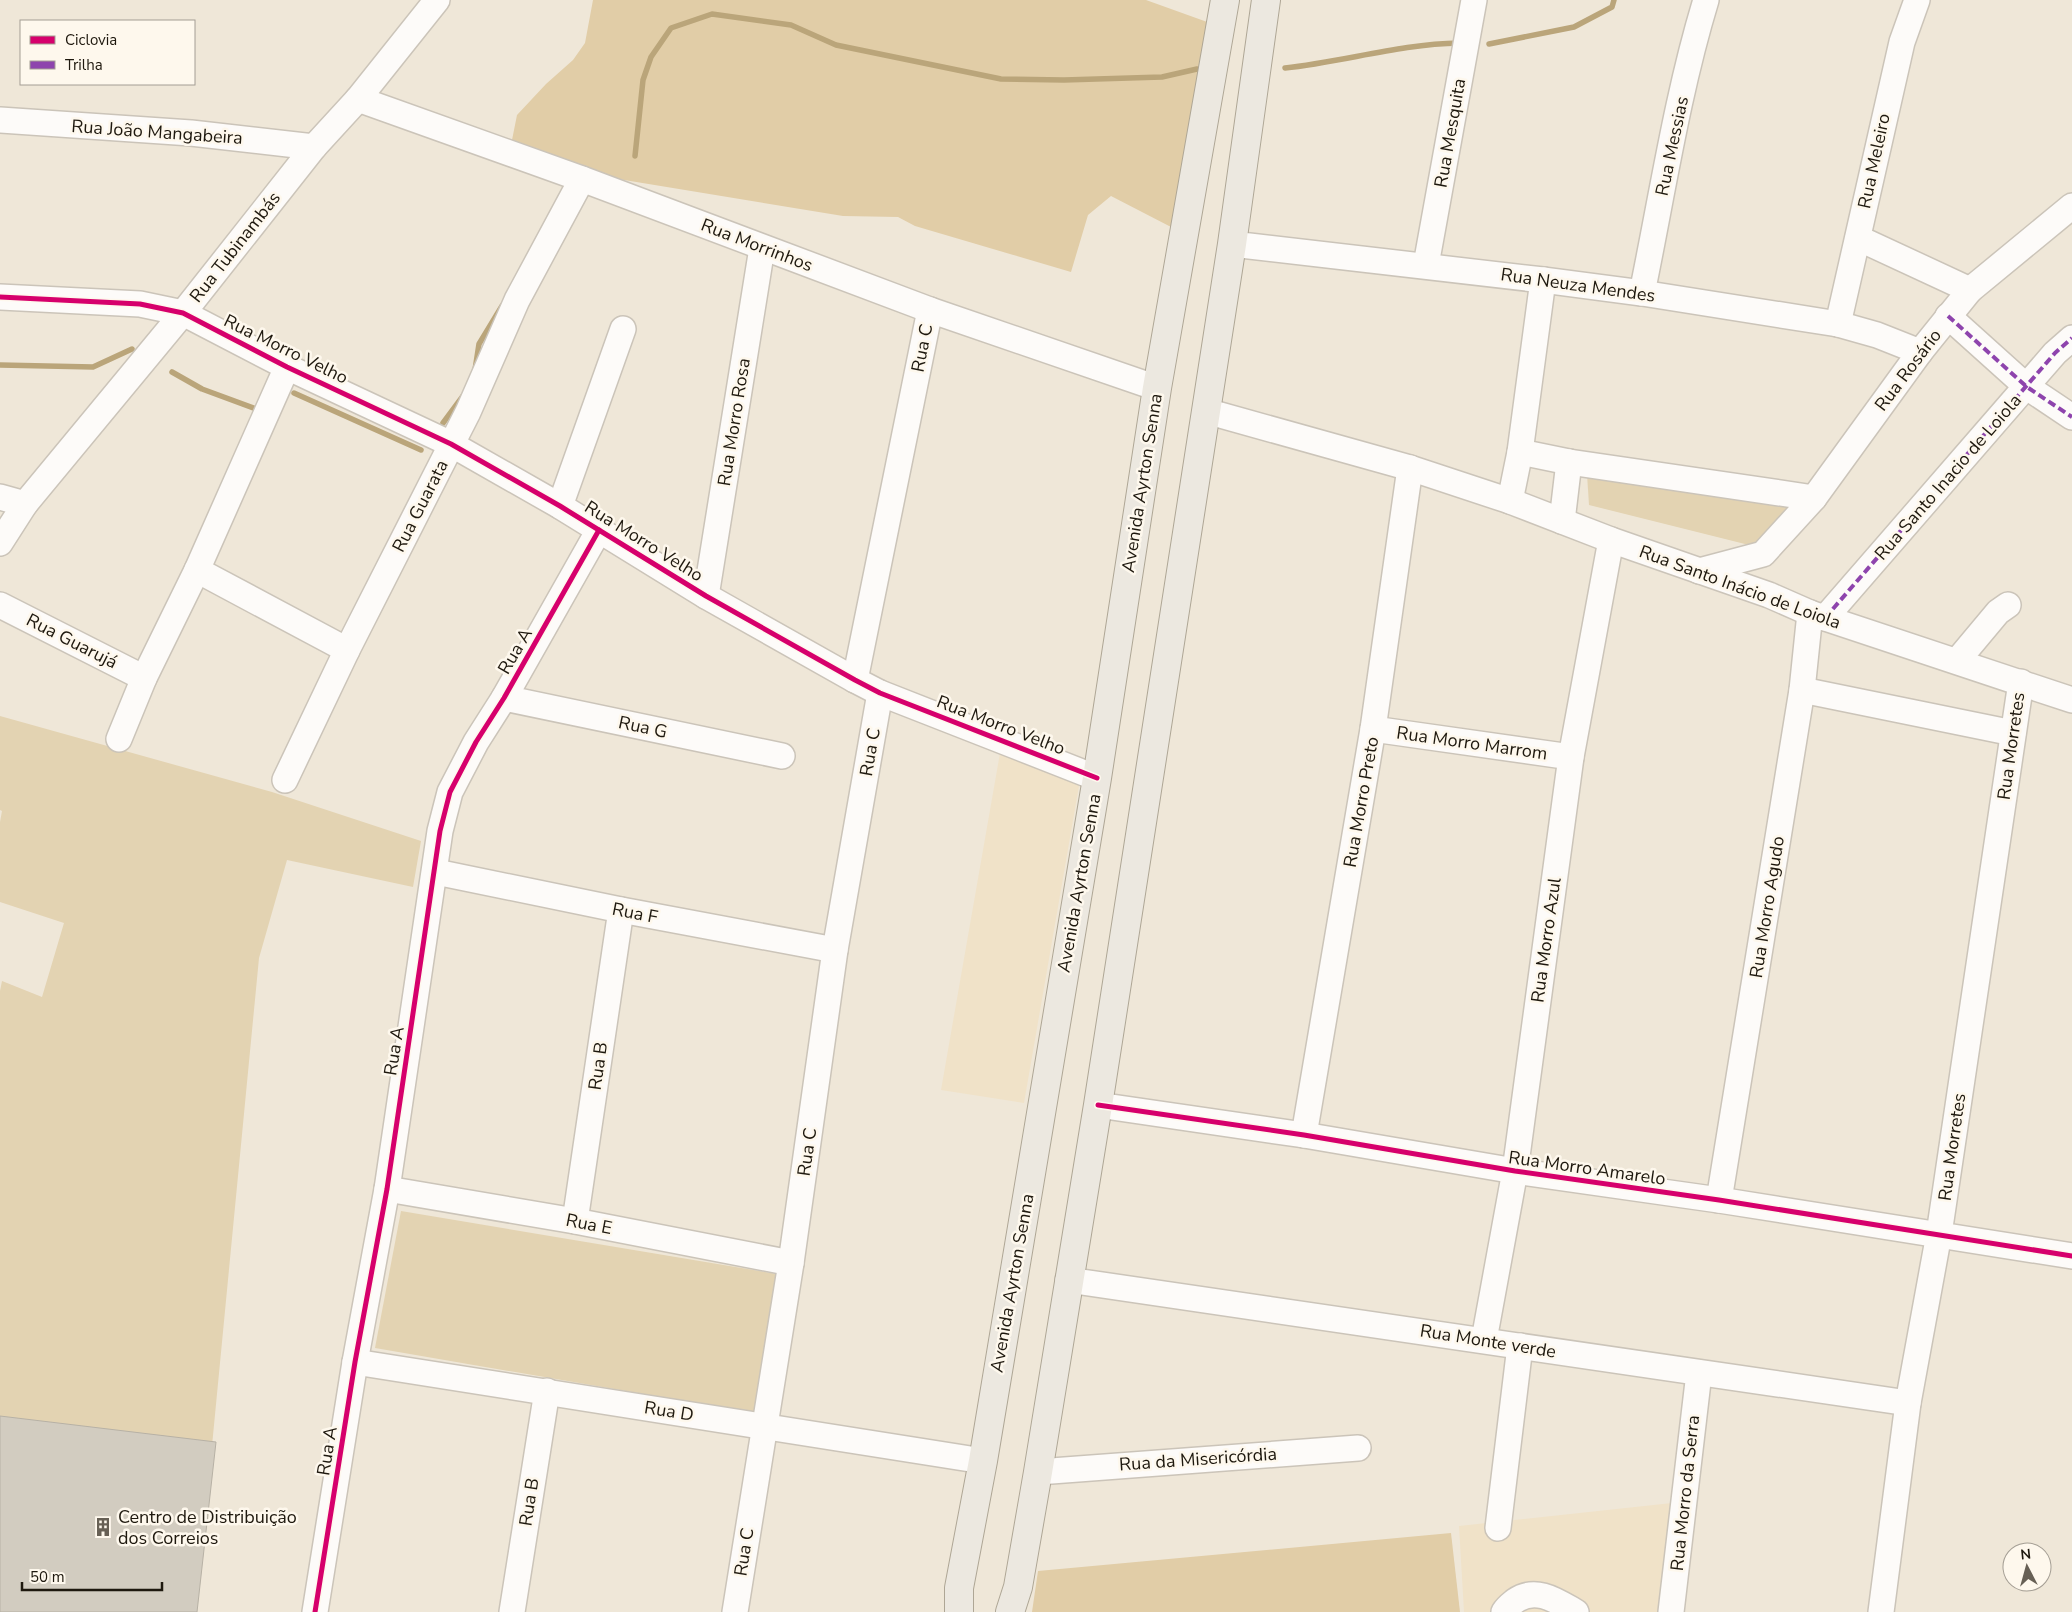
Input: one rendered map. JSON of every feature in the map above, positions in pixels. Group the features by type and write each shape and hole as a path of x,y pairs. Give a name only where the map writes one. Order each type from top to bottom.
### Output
{"main road":[{"name":"Avenida Ayrton Senna","path":"958,1604 1097,778 1157,388 1226,0"},
{"path":"1014,1604 1038,1472 1098,1104 1232,244 1266,0"}],"street":[{"name":"Rua Tubinambás","path":"0,543 25,504 183,313 314,147 358,99 437,0"},
{"name":"Rua Mesquita","path":"1426,265 1474,0"},
{"name":"Rua Messias","path":"1642,293 1697,28 1706,0"},
{"name":"Rua Meleiro","path":"1838,324 1877,145 1902,42 1917,0"},
{"name":"Rua Morrinhos","path":"358,99 582,179 930,310 1157,388"},
{"name":"Rua João Mangabeira","path":"0,120 191,133 314,147"},
{"name":"Rua Guarata","path":"285,780 347,650 490,366 517,300 582,179"},
{"name":"Rua Rosário","path":"1763,554 1814,498 1920,352 1970,290 2072,206"},
{"path":"1858,238 1970,290"},
{"name":"Rua Neuza Mendes","path":"1232,244 1426,265 1642,293 1838,324 1877,335 1920,352"},
{"name":"Rua Morro Rosa","path":"706,596 762,248"},
{"path":"1510,501 1520,452 1543,280"},
{"name":"Rua Morro Velho","path":"0,297 140,304 183,313 287,367 451,444 560,506 706,596 855,680 880,692 1097,778"},
{"name":"Rua C","path":"855,680 930,310"},
{"path":"1948,316 2027,387 2072,417"},
{"path":"560,506 623,329"},
{"name":"Rua Santo Inacio de Loiola","path":"1817,616 2027,387 2063,345 2072,338"},
{"path":"119,739 144,678 197,570 287,367"},
{"path":"1206,411 1410,468"},
{"path":"1520,452 1570,462 1814,498"},
{"path":"1562,521 1570,462"},
{"name":"Rua Santo Inácio de Loiola","path":"1410,468 1510,501 1611,540 1769,595 1817,616 2072,700"},
{"name":"Rua Morro Preto","path":"1304,1135 1373,729 1410,468"},
{"path":"0,497 25,504"},
{"name":"Rua A","path":"315,1612 355,1362 387,1189 436,872 440,831 450,792 476,742 504,698 599,530"},
{"name":"Rua Morro Azul","path":"1484,1340 1515,1172 1571,757 1611,540"},
{"path":"1699,571 1763,554 1764,574 1769,595"},
{"path":"197,570 347,650"},
{"path":"1958,661 1998,612 2008,604"},
{"name":"Rua Guarujá","path":"0,605 144,678"},
{"name":"Rua Morro Agudo","path":"1719,1200 1802,690 1817,616"},
{"name":"Rua Morretes","path":"1881,1612 1908,1403 1939,1234 2021,682"},
{"path":"1802,690 2013,733"},
{"name":"Rua C","path":"735,1612 791,1263 835,950 880,692"},
{"name":"Rua G","path":"504,698 782,756"},
{"name":"Rua Morro Marrom","path":"1373,729 1571,757"},
{"name":"Rua F","path":"436,872 621,910 835,950"},
{"name":"Rua B","path":"575,1221 621,910"},
{"name":"Rua Morro Amarelo","path":"1098,1104 1304,1135 1515,1172 1719,1200 2072,1256"},
{"name":"Rua E","path":"387,1189 575,1221 791,1263"},
{"name":"Rua Monte verde","path":"1068,1280 1908,1403"},
{"path":"1498,1528 1520,1346"},
{"name":"Rua D","path":"355,1362 983,1461"},
{"name":"Rua Morro da Serra","path":"1672,1612 1699,1373"},
{"name":"Rua B","path":"512,1612 546,1391"},
{"name":"Rua da Misericórdia","path":"1038,1472 1358,1448"},
{"path":"1504,1612 1506,1607 1523,1596 1539,1594 1576,1612"}],"shaded area":[{"path":"593,0 1146,0 1210,23 1171,227 1111,196 1088,215 1071,272 915,226 898,217 843,216 606,177 511,145 517,115 546,84 573,60 585,43"},
{"path":"1587,474 1798,499 1753,546 1589,505"},
{"path":"0,716 272,792 421,841 413,887 287,860 259,958 196,1612 0,1612 0,991 2,981 42,997 64,923 0,902 0,822 2,811 0,810"},
{"path":"1000,753 1080,780 1024,1103 941,1090"},
{"path":"401,1211 783,1275 760,1414 375,1348"},
{"path":"1672,1503 1660,1612 1464,1612 1459,1526"},
{"path":"1451,1533 1460,1612 1032,1612 1038,1571"}],"building":[{"name":"Centro de Distribuição dos Correios","path":"0,1416 216,1442 197,1612 0,1612"}],"waterway":[{"path":"1489,44 1574,27 1612,7 1614,0"},
{"path":"635,156 643,80 651,57 671,28 712,14 791,25 836,45 1001,79 1064,80 1162,77 1197,69"},
{"path":"1285,68 1415,46 1459,43"},
{"path":"475,370 479,344 502,306"},
{"path":"0,365 93,367 132,349"},
{"path":"172,372 202,389 256,409"},
{"path":"294,393 421,450"},
{"path":"443,423 463,396"}],"marked path":[{"path":"1948,316 2027,387 2072,417"},
{"path":"1825,618 2055,353 2072,338"}],"cycle path":[{"path":"0,297 140,304 183,313 287,367 451,444 560,506 706,596 880,693 1097,778"},
{"path":"315,1612 355,1362 387,1189 440,831 450,792 476,742 504,698 599,530"},
{"path":"1098,1105 1304,1135 1515,1171 1719,1200 2072,1256"}],"place":[{"name":"Centro de Distribuição dos Correios","path":"103,1527"}]}
